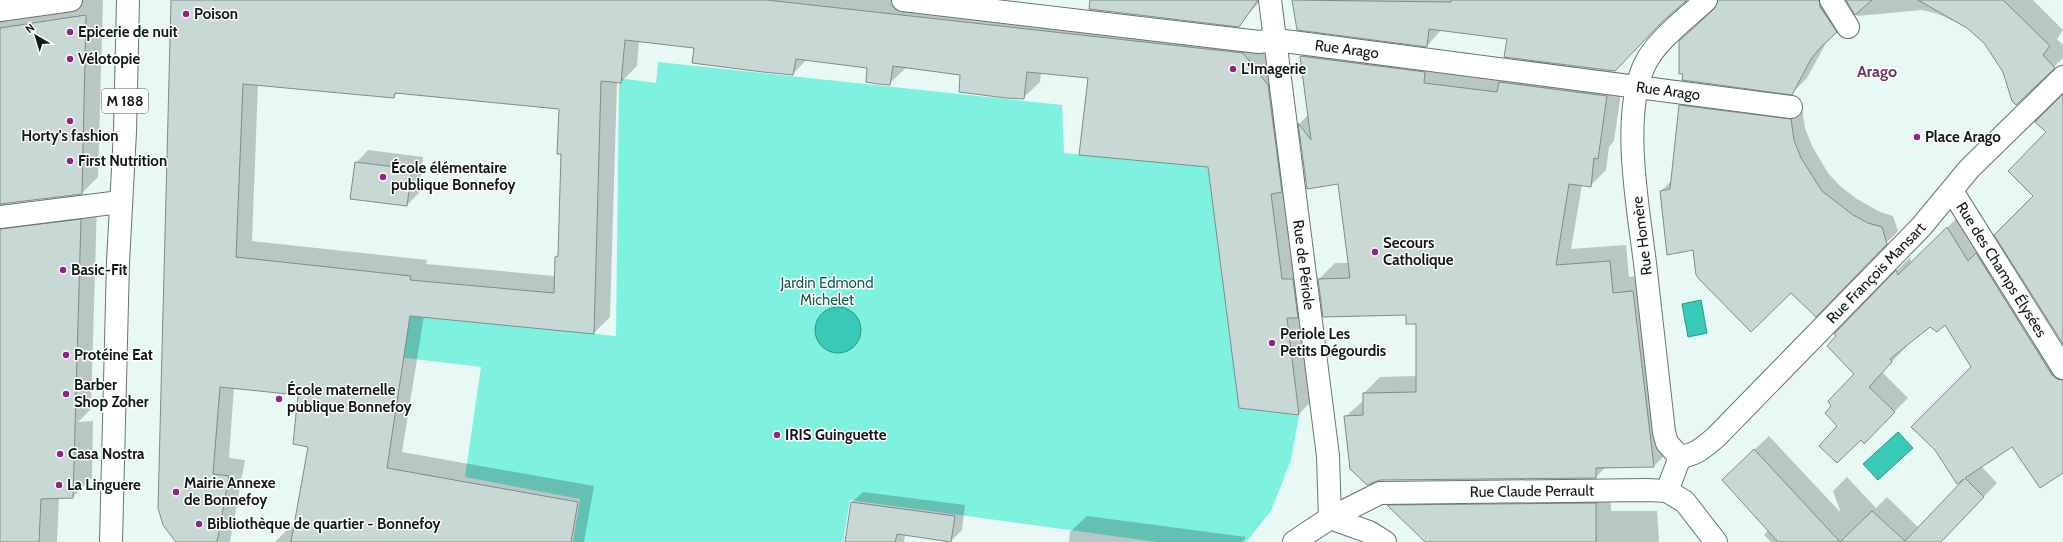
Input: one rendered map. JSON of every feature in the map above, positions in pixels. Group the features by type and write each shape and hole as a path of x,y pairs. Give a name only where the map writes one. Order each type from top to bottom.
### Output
{"street":[{"path":"0,10 71,0"},
{"name":"M 188","path":"111,542 120,202 124,132 128,0"},
{"name":"Rue Arago","path":"902,0 1259,42 1275,40 1791,107"},
{"name":"Rue de Périole","path":"1270,0 1328,456 1330,518"},
{"name":"Rue Homère","path":"1680,457 1667,443 1664,432 1635,182 1632,111 1636,87 1645,64 1662,41 1706,0"},
{"path":"1831,0 1848,27"},
{"name":"Rue François Mansart","path":"1680,457 1689,456 1698,452 1716,437 1921,227 1969,169 2063,77"},
{"name":"Rue des Champs Élysées","path":"1952,191 2063,368"},
{"path":"0,217 85,205 120,202"},
{"path":"1680,457 1667,491 1685,502 1716,542"},
{"name":"Rue Claude Perrault","path":"1294,542 1330,518 1380,493 1667,491"},
{"path":"1330,518 1369,532 1385,542"}],"green space":[{"name":"Jardin Edmond Michelet","path":"658,62 1062,105 1064,153 1208,167 1239,407 1299,415 1291,460 1271,511 1246,542 1157,542 850,500 843,542 573,542 580,499 465,477 481,367 162,329 164,291 616,336 619,78 656,83"}],"shaded area":[{"path":"1701,300 1707,333 1688,337 1682,304"},
{"path":"843,307 855,313 860,321 860,339 855,347 847,352 833,353 821,347 816,339 815,325 821,313 829,308"},
{"path":"1898,432 1913,448 1878,480 1863,464"}],"building":[{"path":"171,0 767,0 1243,53 1268,85 1282,192 1271,194 1282,279 1293,279 1298,318 1287,318 1299,415 1239,408 1208,167 1079,155 1088,78 1027,72 1024,99 1006,98 959,92 960,75 893,66 890,85 878,84 866,82 867,68 796,59 793,75 763,72 692,63 694,48 625,40 621,83 601,81 594,334 410,316 387,468 578,502 571,542 291,542 308,447 293,444 298,395 220,387 213,474 229,476 217,542 176,542 163,525 158,508","holes":["243,84 394,98 395,93 559,109 557,154 561,154 558,256 555,257 554,293 410,280 411,276 236,257"]},
{"path":"1090,0 1258,0 1239,27 1089,9"},
{"path":"1292,0 1451,2 1451,0 1687,0 1663,21 1615,71 1504,57 1507,39 1429,29 1427,47 1297,30"},
{"path":"1718,0 1819,0 1820,7 1837,32 1811,59 1792,95 1682,80 1683,74 1679,74 1679,41 1714,9"},
{"path":"1846,0 1872,0 1855,15"},
{"path":"1918,0 2003,0 2050,46 2043,55 2055,68 2016,105 2012,101 2003,72 1984,43 1967,28"},
{"path":"86,15 82,194 0,204 0,28"},
{"path":"1300,56 1425,72 1424,83 1497,92 1499,82 1607,96 1598,159 1594,158 1591,187 1569,184 1556,265 1610,261 1613,293 1633,291 1654,467 1596,468 1596,478 1380,480 1367,485 1350,469 1344,416 1363,415 1363,393 1416,392 1416,324 1406,324 1406,315 1323,317 1318,279 1350,278 1338,184 1307,189 1298,123 1311,140"},
{"path":"2063,94 2063,344 1994,235 2033,196 2008,171 2046,132 2035,122"},
{"path":"1679,105 1791,119 1794,140 1801,158 1822,191 1853,215 1868,223 1882,227 1887,244 1816,317 1791,293 1751,332 1696,275 1693,250 1667,255 1660,191 1670,189"},
{"path":"355,162 412,169 407,206 350,199"},
{"path":"81,219 73,498 41,499 39,542 0,542 0,229"},
{"path":"1947,227 1968,261 1976,253 2052,375 2057,379 2063,380 2063,473 2040,488 2012,447 1965,478 1984,497 1941,542 1840,542 1872,511 1905,541 1964,479 1957,484 1935,450 1911,427 1971,367 1945,325 1937,332 1930,327 1890,359 1892,362 1869,387 1895,412 1864,444 1861,440 1837,463 1819,446 1837,426 1825,413 1831,406 1828,401 1854,374 1827,346 1836,336 1834,334 1896,270 1898,275"},
{"path":"1754,449 1840,542 1778,542 1722,480"},
{"path":"851,502 955,516 951,542 897,534 895,542 845,542"},
{"path":"1596,503 1596,542 1425,542 1387,505"}],"place":[{"name":"Poison","path":"186,14"},
{"name":"Epicerie de nuit","path":"70,32"},
{"name":"Vélotopie","path":"70,59"},
{"name":"L'Imagerie","path":"1233,69"},
{"name":"Horty's fashion","path":"70,121"},
{"name":"Place Arago","path":"1917,137"},
{"name":"First Nutrition","path":"70,161"},
{"name":"École élémentaire publique Bonnefoy","path":"383,177"},
{"name":"Secours Catholique","path":"1375,252"},
{"name":"Basic-Fit","path":"63,270"},
{"name":"Periole Les Petits Dégourdis","path":"1272,343"},
{"name":"Protéine Eat","path":"66,355"},
{"name":"Barber Shop Zoher","path":"66,394"},
{"name":"École maternelle publique Bonnefoy","path":"279,399"},
{"name":"IRIS Guinguette","path":"777,435"},
{"name":"Casa Nostra","path":"60,454"},
{"name":"La Linguere","path":"59,485"},
{"name":"Mairie Annexe de Bonnefoy","path":"176,492"},
{"name":"Bibliothèque de quartier - Bonnefoy","path":"199,524"}],"district":[{"name":"Arago","path":"1877,71"}]}
